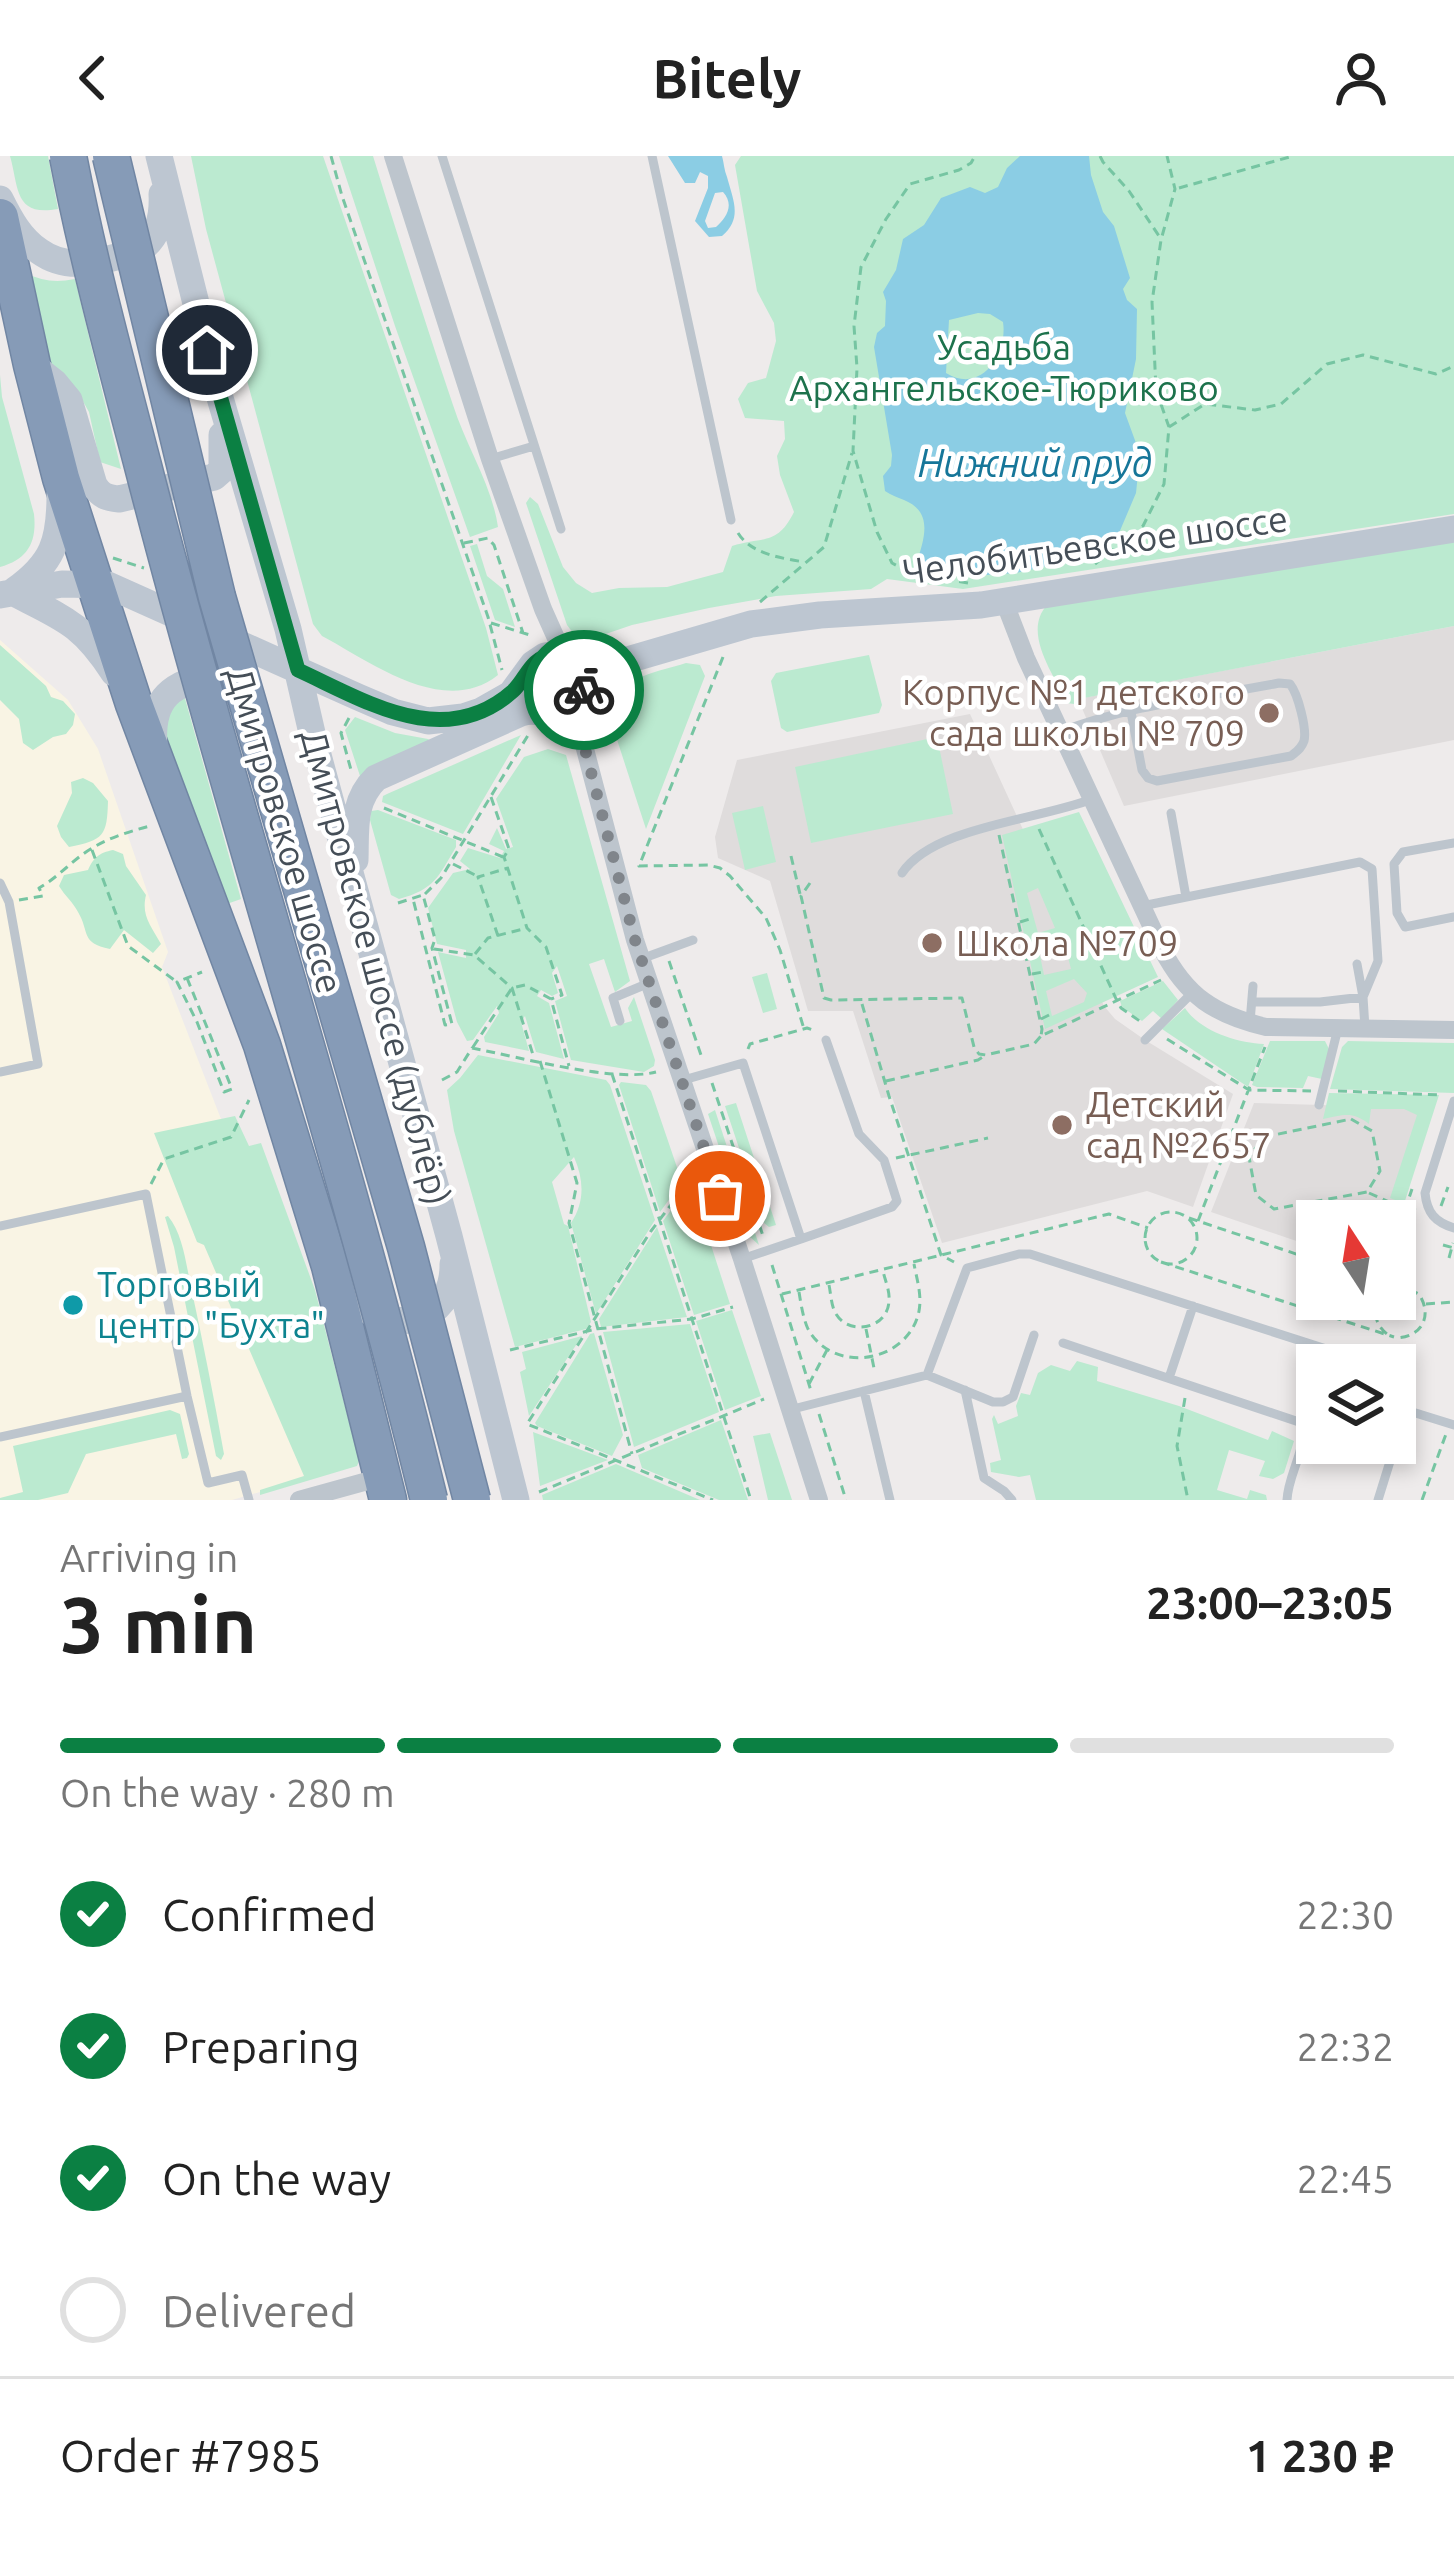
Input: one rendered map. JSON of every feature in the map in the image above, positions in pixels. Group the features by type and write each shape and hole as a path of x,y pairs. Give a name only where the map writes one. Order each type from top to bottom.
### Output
{"highway":[{"name":"Дмитровское шоссе","path":"68,156 197,673 366,1258 429,1500"},
{"name":"Дмитровское шоссе","path":"111,156 217,597 406,1247 472,1500"},
{"path":"0,218 61,478 134,704 262,1045 330,1267 385,1489"}],"street":[{"path":"393,156 543,609 541,661 526,680 526,692 532,703 563,711"},
{"path":"0,199 15,229 40,253 71,265 86,265 140,251 149,242 161,219 160,162"},
{"name":"Дмитровское шоссе (дублёр)","path":"160,162 286,664 312,733 449,1236 527,1496"},
{"path":"32,365 69,400 94,485 107,499 214,477 222,470 218,391"},
{"path":"4,590 33,577 48,560 57,538 61,478"},
{"name":"Челобитьевское шоссе","path":"541,661 607,666 751,624 981,605 992,592 1454,529"},
{"path":"4,590 93,583 130,593 393,712 428,721 481,711 511,694 541,661"},
{"path":"4,590 76,626 96,644 134,704"},
{"path":"992,592 1171,966 1192,992 1214,1009 1266,1027 1454,1030"},
{"path":"541,661 582,673 563,711 819,1500"},
{"path":"156,763 153,730 163,698 171,689 187,681 286,664"},
{"path":"355,892 356,819 364,790 376,778 520,712 563,711 607,666"},
{"path":"330,1267 363,1308 389,1319 416,1318 438,1307 450,1291 449,1236"},
{"path":"299,1500 385,1489"}],"lane":[{"path":"442,156 561,529"},
{"path":"652,156 731,520"},
{"path":"490,460 534,446"},
{"path":"1060,732 1087,721 1131,712 1279,682 1290,684 1296,692 1305,739 1291,756 1157,781 1142,770 1131,712"},
{"path":"902,873 946,839 1091,800"},
{"path":"1171,813 1186,897"},
{"path":"1454,843 1403,853 1394,865 1396,913 1405,927 1454,917"},
{"path":"1142,906 1366,863 1372,869 1378,962 1364,997"},
{"path":"0,884 9,902 38,1064 0,1072"},
{"path":"641,958 693,940"},
{"path":"1357,964 1365,1028"},
{"path":"620,1022 613,998 649,983"},
{"path":"1250,1023 1253,986"},
{"path":"1144,1040 1192,992"},
{"path":"1253,1002 1364,997"},
{"path":"1319,1105 1338,1028"},
{"path":"742,1259 892,1207 897,1201 884,1160 859,1134 826,1040"},
{"path":"680,1081 743,1064 801,1239"},
{"path":"1454,1101 1425,1193 1429,1211 1440,1223 1454,1228"},
{"path":"0,1226 146,1194 208,1483 242,1475 249,1500"},
{"path":"927,1375 967,1268 1018,1254 1311,1344"},
{"path":"1169,1378 1193,1306"},
{"path":"789,1410 927,1375 1003,1402 1013,1397 1034,1335"},
{"path":"1063,1343 1302,1424 1304,1438 1287,1500"},
{"path":"964,1390 984,1478 1012,1500"},
{"path":"864,1391 890,1500"},
{"path":"0,1437 187,1396"},
{"path":"1416,1413 1452,1424"},
{"path":"1389,1464 1378,1498 1391,1500"}],"path":[{"path":"331,156 489,622 541,661"},
{"path":"754,607 824,547 853,452 854,326 861,267 910,184 959,170 975,156"},
{"path":"1100,156 1130,191 1161,240"},
{"path":"1090,568 1143,526 1163,484 1168,427 1156,390 1151,302 1175,189 1167,156"},
{"path":"1175,189 1292,156"},
{"path":"1168,427 1205,404 1256,410 1281,404 1327,364 1363,356 1436,374 1454,366"},
{"path":"853,452 877,532 892,562 910,574 992,592"},
{"path":"731,520 743,542 773,556 806,562"},
{"path":"462,544 488,538 494,545 523,633 541,661"},
{"path":"489,622 523,633"},
{"path":"729,645 639,866 708,865 730,876 766,918 804,1028"},
{"path":"398,903 434,888 491,797 563,711"},
{"path":"351,716 341,733 353,779"},
{"path":"491,797 509,849 504,857"},
{"path":"370,803 504,857 527,928 545,947 562,995 551,999"},
{"path":"997,825 1041,1036"},
{"path":"36,897 43,896 39,888 92,848 150,826"},
{"path":"92,848 128,946 177,982 224,1092 232,1089 187,978"},
{"path":"790,856 824,998 962,998 978,1060"},
{"path":"451,862 478,877 498,936"},
{"path":"478,877 508,868"},
{"path":"801,896 810,883"},
{"path":"413,898 445,1025 452,1024 423,895"},
{"path":"1018,922 1034,918"},
{"path":"474,955 488,938 527,928"},
{"path":"432,949 474,955 512,988 577,1184 568,1222 632,1454"},
{"path":"669,959 702,1058"},
{"path":"177,982 202,972"},
{"path":"1030,975 1043,972"},
{"path":"884,1081 1034,1044 1041,1036 1163,980"},
{"path":"442,1080 457,1072 512,988 525,985 551,999 570,1066"},
{"path":"861,1000 941,1255 967,1268"},
{"path":"1040,1019 1051,1014"},
{"path":"743,1064 750,1044 804,1028 826,1040"},
{"path":"1161,1262 1179,1263 1193,1252 1194,1220 1267,1039"},
{"path":"974,1047 986,1055"},
{"path":"472,1048 612,1074 656,1072"},
{"path":"612,1074 751,1500"},
{"path":"712,1081 846,1500"},
{"path":"146,1194 164,1159 231,1137 250,1099"},
{"path":"1367,1192 1380,1171 1372,1131 1351,1119 1264,1137 1249,1157 1256,1195 1274,1209 1367,1192 1406,1209 1429,1211"},
{"path":"896,1158 988,1138"},
{"path":"692,1178 527,1424 713,1500"},
{"path":"1446,1216 1441,1204 1448,1187"},
{"path":"780,1295 1109,1214 1148,1228"},
{"path":"1296,1254 1182,1215 1160,1215 1148,1228 1146,1241 1161,1262 1394,1337 1411,1336 1426,1317 1425,1304 1416,1294"},
{"path":"1443,1245 1453,1246 1449,1258"},
{"path":"798,1290 806,1324 827,1349 842,1356 872,1358 896,1347 916,1322 921,1295 913,1262"},
{"path":"1179,1263 1186,1271"},
{"path":"828,1283 839,1319 866,1328 888,1308 883,1269"},
{"path":"1425,1304 1454,1302"},
{"path":"510,1350 589,1331 692,1319 734,1307"},
{"path":"1376,1320 1394,1337"},
{"path":"866,1328 878,1388"},
{"path":"809,1384 827,1349"},
{"path":"1187,1384 1177,1446 1188,1500"},
{"path":"527,1496 764,1399"},
{"path":"1422,1500 1452,1424"}],"shaded area":[{"name":"Корпус №1 детского сада школы № 709","path":"1454,626 1454,740 1124,806 1078,699"},
{"path":"0,640 68,700 98,749 168,952 162,967 221,1119 253,1178 308,1478 232,1500 0,1500"},
{"name":"Школа №709","path":"970,714 1104,1006 1145,1040 1233,1094 1193,1207 1147,1191 942,1243 892,1097 881,1098 853,1011 808,1011 770,881 718,858 715,837 737,760"},
{"path":"1254,1103 1423,1108 1394,1200 1296,1200 1296,1241 1211,1212"}],"green space":[{"path":"10,156 48,156 58,209 33,209 26,204"},
{"path":"191,156 323,156 486,628 498,675 477,687 455,691 408,681 322,636 313,624 206,229"},
{"path":"339,156 373,156 453,405 498,527 470,537"},
{"name":"Усадьба Архангельское-Тюриково","path":"741,156 1454,156 1454,514 963,589 887,579 871,589 776,596 709,608 591,639 573,633 526,503 530,497 538,504 563,567 592,593 667,587 723,572 732,546 775,535 794,512 777,456 785,439 784,421 745,418 738,399 748,383 766,378 776,341 774,323 757,291 735,165"},
{"path":"25,273 49,280 75,279 121,469 100,462 89,412 76,389 45,360"},
{"path":"0,375 35,524 24,554 0,567"},
{"path":"1454,539 1454,626 1079,699 1081,705 1067,703 1039,640 1041,615 1048,604"},
{"path":"477,544 487,576 503,589 515,627 495,620 470,546"},
{"path":"0,645 46,686 51,697 63,701 75,714 66,734 33,750 23,743 19,719 0,700"},
{"path":"869,655 882,705 879,713 787,732 781,728 771,681 776,673"},
{"path":"686,663 700,665 705,676 646,829 609,703 633,681"},
{"path":"550,665 571,673 573,691 565,700 547,701 538,694 536,682"},
{"path":"184,695 241,899 221,906 163,742 167,714"},
{"path":"355,717 435,745 360,776 345,730"},
{"path":"521,735 463,834 382,802 387,794"},
{"path":"937,737 953,814 811,843 795,767"},
{"path":"548,749 566,755 630,981 615,992 604,959 589,964 611,1027 632,1021 628,1008 634,997 655,1060 644,1072 571,1060 555,1001 567,996 557,966 552,973 558,993 552,996 541,990 537,996 549,1003 564,1059 536,1052 525,1016 521,1022 529,1051 485,1042 499,1013 497,1006 473,1040 467,1041 457,1022 438,952 466,958 466,950 437,944 428,908 453,873 470,869 460,861 468,848 500,858 504,851 489,844 497,828 506,849 513,847 496,799 524,757"},
{"path":"83,778 108,801 106,822 96,839 69,847 57,826 72,793 71,782"},
{"path":"763,806 776,862 745,870 732,813"},
{"path":"371,811 456,840 445,866 421,891 399,899 391,895 370,820"},
{"path":"1079,812 1158,977 1045,1029 1002,835","holes":["1038,888 1055,928 1038,933 1027,893","1063,938 1071,969 1044,975 1038,946","1074,979 1087,993 1084,1002 1052,1016 1046,991"]},
{"path":"113,850 123,854 146,895 146,915 161,944 153,953 124,930 110,949 94,944 59,886 64,875 88,870 98,856"},
{"path":"767,973 777,1009 763,1013 752,977"},
{"path":"1163,981 1178,1000 1162,1019 1153,1011 1142,1021 1122,1007 1120,1001"},
{"path":"1185,1008 1220,1034 1264,1044 1248,1087 1162,1029"},
{"path":"1270,1041 1325,1041 1330,1051 1322,1079 1308,1076 1303,1088 1252,1085"},
{"path":"1348,1041 1454,1043 1454,1093 1330,1089"},
{"path":"478,1055 606,1080 610,1085 655,1220 596,1314 571,1223 582,1191 574,1157 552,1182 568,1226 591,1322 586,1329 515,1347 454,1131 447,1090"},
{"path":"619,1085 646,1085 651,1091 682,1182 660,1212"},
{"path":"1329,1093 1439,1095 1405,1200 1390,1198 1417,1115 1404,1109 1371,1109 1369,1124 1353,1116 1323,1119"},
{"path":"736,1103 776,1225 764,1223 725,1106"},
{"path":"715,1110 759,1245 749,1236 708,1114"},
{"path":"235,1116 249,1146 261,1143 315,1290 359,1461 357,1466 260,1495 260,1490 304,1476 204,1245 197,1242 154,1133"},
{"path":"691,1183 730,1304 694,1315 663,1221"},
{"path":"168,1216 185,1259 224,1454 221,1460 216,1456"},
{"path":"657,1227 687,1317 601,1327 599,1319"},
{"path":"732,1310 761,1396 725,1410 696,1321"},
{"path":"690,1324 719,1412 634,1447 603,1332"},
{"path":"594,1333 623,1435 612,1456 535,1423"},
{"path":"582,1336 529,1416 520,1372 526,1369 522,1352"},
{"path":"1077,1361 1098,1367 1097,1381 1268,1440 1272,1431 1294,1441 1284,1473 1273,1479 1259,1476 1265,1461 1229,1450 1217,1490 1247,1499 1250,1490 1266,1495 1267,1500 1036,1500 1030,1475 991,1472 990,1463 1001,1460 994,1415 998,1424 1018,1416 1021,1393 1030,1395 1038,1373 1051,1365 1070,1371"},
{"path":"170,1410 180,1414 187,1458 182,1459 176,1434 86,1454 68,1493 38,1500 0,1500 23,1492 13,1446"},
{"path":"721,1420 748,1500 719,1500 642,1468 638,1455"},
{"path":"533,1432 608,1460 540,1486"},
{"path":"770,1433 792,1500 768,1500 753,1436"},
{"path":"616,1464 700,1500 543,1500 542,1495"}],"water":[{"path":"668,156 722,156 735,208 722,236 709,237 695,221 708,176 700,172 695,183 685,183","holes":["715,193 727,197 726,215 716,227 708,228 705,221"]},
{"name":"Нижний пруд","path":"1020,156 1089,156 1103,212 1114,226 1130,278 1123,289 1137,309 1136,359 1125,413 1140,454 1136,493 1119,533 1105,548 1016,573 969,576 917,562 924,535 920,512 885,491 883,476 892,455 874,347 877,333 885,326 883,292 896,270 903,239 924,225 941,198 970,187 985,193 998,187 1007,168","holes":["990,314 1003,322 1001,347 990,368 970,379 946,373 949,320"]}],"way so far":[{"path":"584,690 578,703 579,726 635,940 720,1196"}],"place":[{"name":"Корпус №1 детского сада школы № 709","path":"1269,713"},
{"name":"Школа №709","path":"932,943"},
{"name":"Детский сад №2657","path":"1062,1125"},
{"name":"Торговый центр \"Бухта\"","path":"73,1305"}],"route":[{"path":"207,350 298,670 393,712 428,721 481,711 511,694 533,664 551,655 577,664 584,690"}]}
